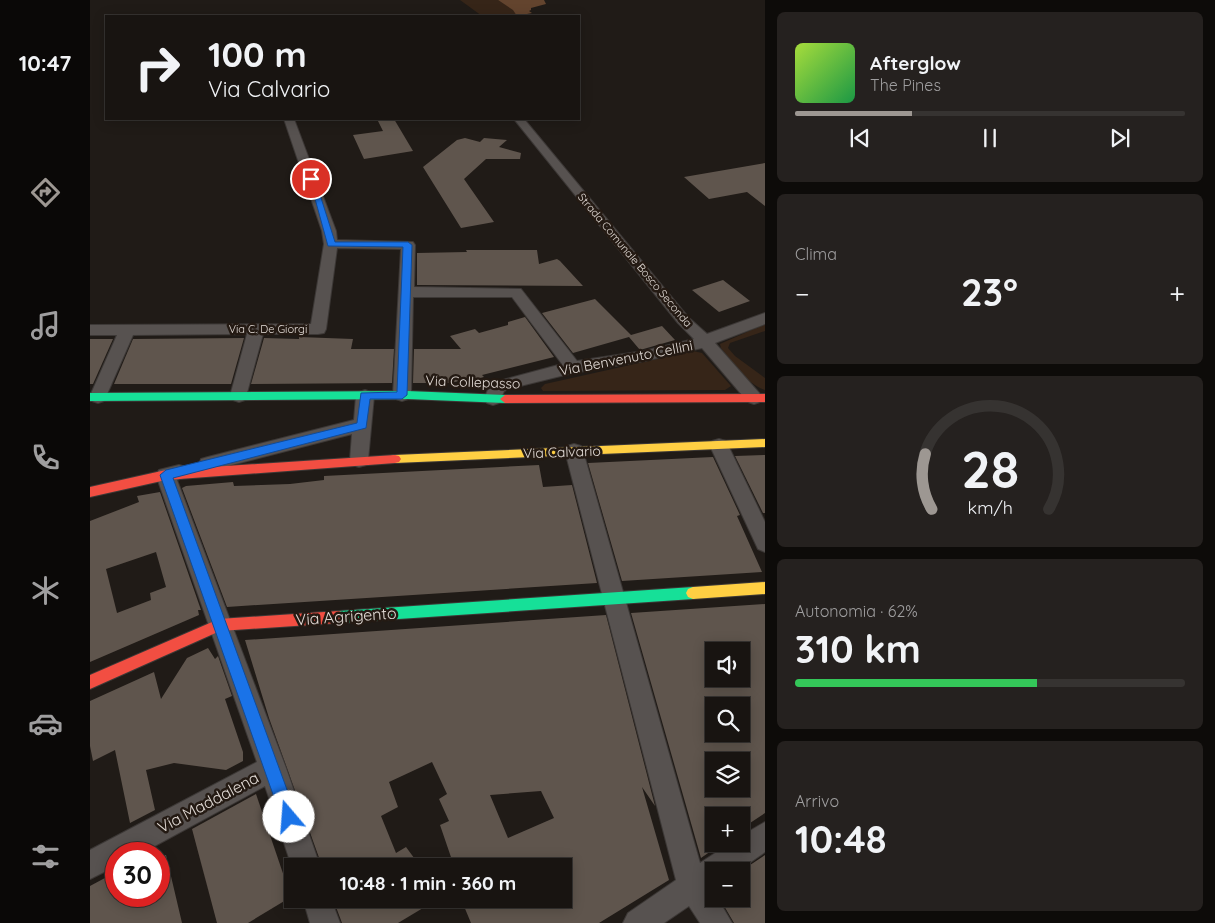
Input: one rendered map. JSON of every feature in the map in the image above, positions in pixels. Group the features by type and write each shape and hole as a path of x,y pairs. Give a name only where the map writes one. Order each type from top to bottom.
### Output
{"street":[{"name":"Via C. De Giorgi","path":"90,330 318,329 331,244 323,214 290,120"},
{"name":"Strada Comunale Bosco Seconda","path":"520,120 683,320 760,398"},
{"path":"331,244 408,245 402,395"},
{"path":"406,292 516,292 573,367"},
{"name":"Via Benvenuto Cellini","path":"494,399 497,387 503,384 573,367 644,356 705,341 765,318"},
{"path":"239,396 257,328"},
{"path":"94,397 127,331"},
{"name":"Via Collepasso","path":"94,397 402,395 494,399 760,398"},
{"path":"359,460 365,396"},
{"name":"Via Calvario","path":"90,492 166,475 362,425"},
{"name":"Via Calvario","path":"166,475 359,460 765,443"},
{"path":"719,446 765,543"},
{"path":"574,451 692,885 717,923"},
{"path":"166,475 219,625 273,768 303,858"},
{"name":"Via Agrigento","path":"90,682 219,625 765,588"},
{"name":"Via Maddalena","path":"90,865 273,768"},
{"path":"638,923 765,836"},
{"path":"320,908 325,923"}],"shaded area":[{"path":"460,0 498,0 522,15 481,15"},
{"path":"498,0 544,0 546,4 531,8 529,11 532,13 522,15 516,15 513,10"},
{"path":"765,324 765,331 730,343 728,348 735,356 765,378 765,390 746,378 721,348 720,344"},
{"path":"693,351 702,353 731,386 725,390 543,391 541,388 545,384"}],"building":[{"path":"378,120 395,120 413,151 364,159 353,135 383,131"},
{"path":"465,138 480,142 484,138 507,140 499,147 521,153 520,159 486,159 464,179 494,222 461,228 423,167 457,140"},
{"path":"765,163 765,206 747,192 709,199 684,177"},
{"path":"466,250 537,250 539,264 557,259 583,286 417,285 417,253 467,252"},
{"path":"723,280 750,301 719,312 692,290"},
{"path":"595,299 631,335 662,326 675,340 640,350 629,337 573,353 542,313"},
{"path":"525,317 554,357 482,375 484,377 464,382 463,380 451,383 413,383 414,349 461,349 450,336 475,329 479,333 508,325 508,322"},
{"path":"299,337 353,339 351,349 394,349 392,383 251,384 264,338 299,339"},
{"path":"244,338 231,384 114,384 133,339"},
{"path":"90,339 113,339 93,384 90,384"},
{"path":"765,455 765,513 763,513 735,456"},
{"path":"713,457 740,515 737,516 762,572 622,581 588,463"},
{"path":"539,465 543,487 572,485 597,583 227,607 182,488 186,486 233,482 234,486 290,484 324,480 324,476"},
{"path":"160,492 201,610 198,610 199,615 90,662 90,521 139,502 137,496","holes":["156,552 166,587 150,593 151,600 117,613 106,569"]},
{"path":"765,604 765,813 750,823 750,807 705,807 705,852 710,852 701,858 631,613"},
{"path":"606,615 655,806 642,787 669,880 599,923 471,923 465,908 572,908 572,858 451,858 440,825 449,821 439,799 447,794 432,762 389,782 398,807 381,816 396,853 406,847 414,858 319,858 269,718 245,640","holes":["541,791 554,818 508,838 490,795"]},
{"path":"208,648 215,659 218,656 232,696 225,699 243,752 243,761 226,770 174,763 146,770 155,810 130,823 115,750 93,761 90,746 90,701 154,672 161,699 187,658"},
{"path":"256,794 284,876 284,901 248,923 217,923 192,829"},
{"path":"765,855 765,923 734,923 725,907 750,907 750,865"},
{"path":"170,872 182,923 90,923 90,886 105,878 105,907 170,907"},
{"path":"336,908 423,908 398,923 342,923"}],"traffic: fast":[{"path":"90,397 407,395 505,399"},
{"path":"339,617 693,593"}],"traffic: slow":[{"path":"395,459 765,443"},
{"path":"693,593 765,588"}],"traffic: jam":[{"path":"505,399 765,398"},
{"path":"90,492 166,475 395,459"},
{"path":"90,682 219,625 339,617"}],"route":[{"path":"289,817 273,768 219,625 166,475 362,425 365,396 402,395 408,245 331,244 329,231 311,179"}]}
